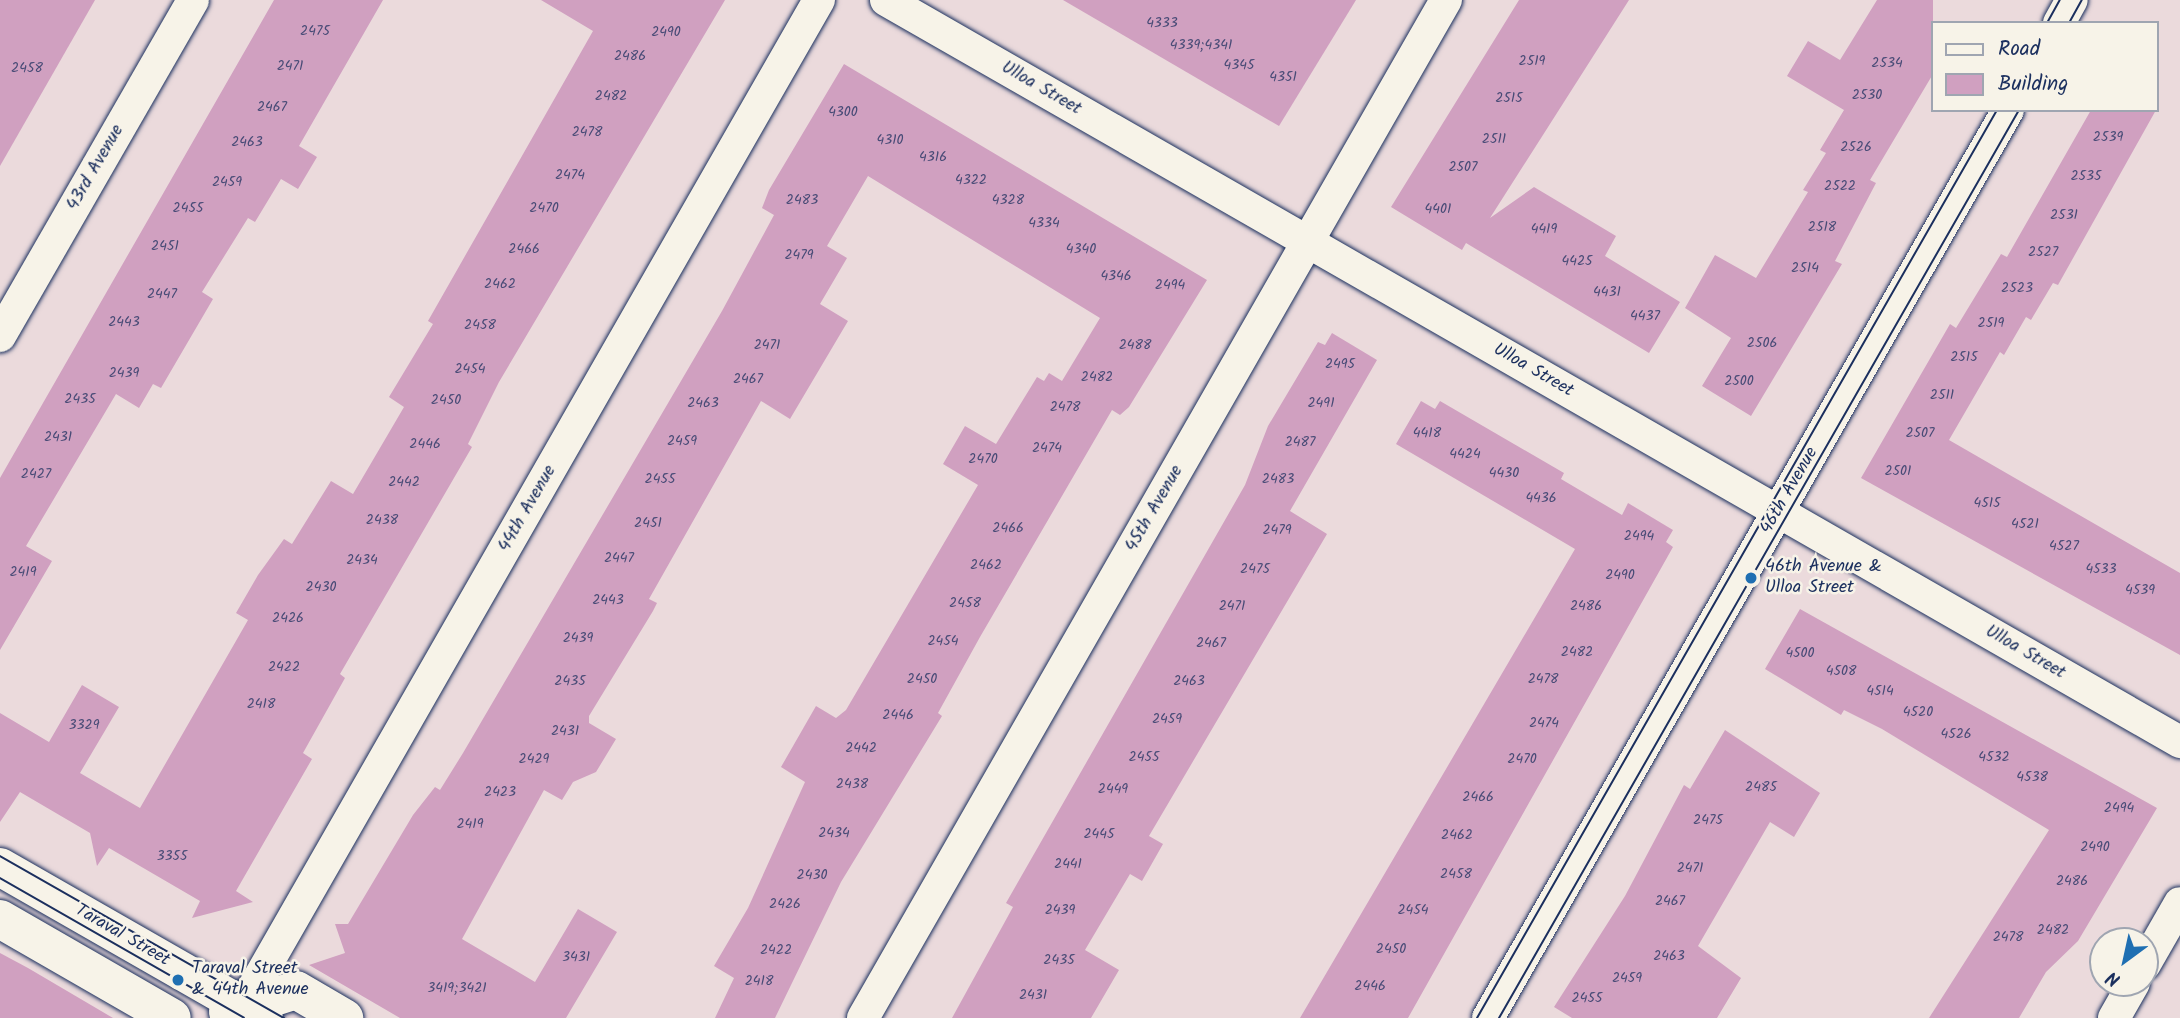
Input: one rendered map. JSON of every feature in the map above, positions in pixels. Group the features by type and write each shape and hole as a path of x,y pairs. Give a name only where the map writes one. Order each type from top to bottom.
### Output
{"street":[{"name":"43rd Avenue","path":"0,336 193,0"},
{"name":"44th Avenue","path":"239,1015 819,0"},
{"name":"Ulloa Street","path":"886,0 2180,742"},
{"name":"45th Avenue","path":"863,1018 1446,0"},
{"path":"2060,21 2071,0"},
{"name":"46th Avenue","path":"1488,1018 2007,112"},
{"name":"Taraval Street","path":"0,867 239,1015"},
{"path":"2159,940 2180,903"},
{"path":"0,919 172,1018"},
{"path":"239,1015 296,990 344,1018"},
{"path":"2114,1018 2126,997"}],"building":[{"path":"0,0 95,0 0,166"},
{"path":"274,0 383,0 299,146 317,157 298,189 281,179 255,222 248,218 202,292 213,299 161,388 153,384 139,408 116,394 26,546 52,561 0,650 0,478"},
{"path":"541,0 725,0 499,382 468,444 472,447 340,674 345,678 303,753 312,759 236,891 253,902 192,918 200,901 109,848 97,866 90,833 20,792 0,822 0,713 49,742 82,685 119,707 80,773 140,808 248,620 236,613 258,575 284,539 292,544 331,481 353,494 404,407 389,397 433,324 428,321 593,31"},
{"path":"1063,0 1356,0 1279,126"},
{"path":"1519,0 1629,0 1490,218 1534,187 1616,236 1605,256 1680,302 1649,353 1466,243 1462,250 1391,207"},
{"path":"1877,0 1933,0 1932,76 1870,180 1876,183 1835,261 1842,264 1751,416 1702,386 1731,338 1685,308 1715,255 1756,278 1808,192 1803,190 1826,153 1820,150 1844,110 1787,76 1808,41 1840,60"},
{"path":"844,64 1207,280 1129,407 1120,415 1112,410 980,637 938,713 942,716 841,882 775,1018 715,1018 734,978 714,966 748,908 805,782 781,767 816,706 836,718 846,710 978,485 943,464 965,426 996,444 1037,377 1044,381 1049,373 1062,381 1100,318 868,176 827,246 847,258 820,304 848,321 790,419 761,401 649,599 657,603 653,611 589,716 589,723 616,739 596,772 573,782 562,800 544,790 462,939 535,982 578,909 617,932 566,1018 400,1018 309,965 345,953 335,924 348,924 413,815 435,787 440,790 463,753 722,311 774,215 762,208 769,190"},
{"path":"2090,112 2155,112 2058,285 2053,283 2031,320 2026,317 2004,355 2000,352 1949,440 2180,573 2180,655 1861,478 1950,324 1956,328 2001,254 2007,257"},
{"path":"1332,333 1377,360 1290,511 1327,534 1149,836 1163,844 1142,881 1130,874 1085,950 1119,970 1091,1018 952,1018 1013,907 1006,903 1245,485 1268,426 1318,342 1325,345"},
{"path":"1421,401 1435,409 1440,401 1564,473 1561,479 1622,515 1628,503 1673,530 1666,542 1673,547 1408,1018 1300,1018 1575,549 1396,444"},
{"path":"1800,609 2157,808 2078,941 2046,972 2019,1018 1929,1018 2049,830 1882,729 1844,710 1841,715 1765,669"},
{"path":"1725,730 1820,793 1794,837 1770,822 1698,946 1741,978 1717,1018 1572,1018 1554,1007 1625,896 1684,785 1690,789"},
{"path":"0,953 28,968 113,1018 0,1018"}],"tram line":[{"path":"2048,21 2060,0"},
{"path":"2070,21 2082,0"},
{"path":"1477,1018 1996,112"},
{"path":"1499,1018 2018,112"},
{"path":"0,856 284,1018"},
{"path":"0,878 244,1018"}],"place":[{"name":"46th Avenue & Ulloa Street","path":"1751,578"},
{"name":"Taraval Street & 44th Avenue","path":"178,980"}]}
